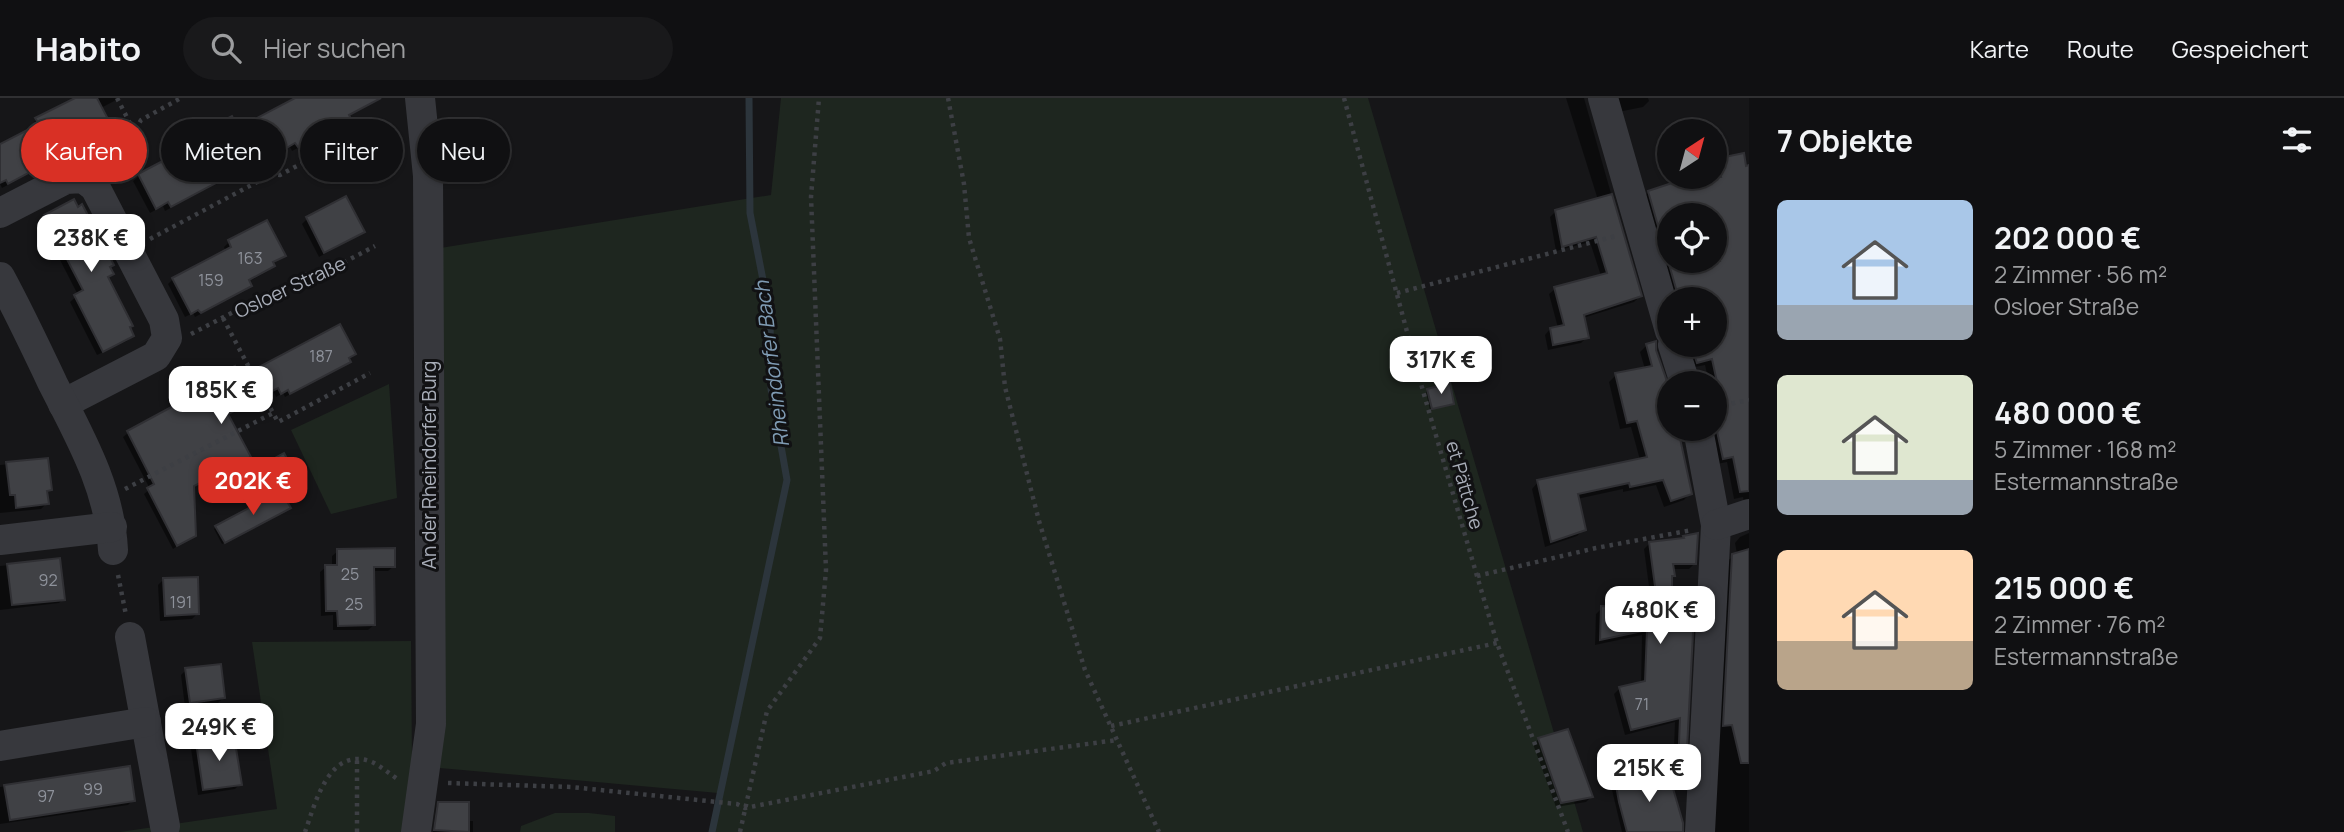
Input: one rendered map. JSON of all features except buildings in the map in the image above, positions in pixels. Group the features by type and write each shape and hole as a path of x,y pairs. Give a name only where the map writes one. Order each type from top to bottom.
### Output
{"street":[{"name":"An der Rheindorfer Burg","path":"416,832 416,785 431,712 428,176 420,98"},
{"path":"1603,98 1657,287"},
{"path":"0,213 60,182"},
{"path":"64,404 156,356 167,338 164,320 95,187 88,182"},
{"path":"0,540 110,525 86,448 1,282"},
{"path":"1700,441 1716,525 1700,832"},
{"path":"1716,525 1749,514"},
{"path":"130,638 165,826"},
{"path":"0,746 146,722"}],"path":[{"path":"117,98 128,119"},
{"path":"143,119 181,98"},
{"path":"740,832 767,711 820,638 826,570 811,197 819,98"},
{"path":"948,98 964,184 969,238 1000,339 1005,387 1036,507 1085,670 1160,832"},
{"name":"et Pättche","path":"1344,98 1423,391 1497,643 1568,832"},
{"path":"128,250 272,174 280,175 300,164"},
{"path":"1397,293 1640,229"},
{"name":"Osloer Straße","path":"167,338 180,339 305,275 320,275 374,246"},
{"path":"223,318 278,422 370,373"},
{"path":"1727,405 1749,400"},
{"path":"130,638 110,525 273,413"},
{"path":"1477,576 1596,548 1716,525"},
{"path":"1111,726 1497,643"},
{"path":"305,832 323,783 337,766 357,760 371,762 416,785 571,787 737,804 745,808 934,771 946,763 1117,740"},
{"path":"356,832 357,760"}],"shaded area":[{"path":"781,98 1368,98 1583,832 709,832 718,793 440,768 428,250 771,195"},
{"path":"389,384 397,498 331,514 291,430"},
{"path":"411,641 412,764 403,832 120,832 277,809 252,642"},
{"path":"555,813 615,816 615,832 520,832 521,826"}],"waterway":[{"name":"Rheindorfer Bach","path":"712,832 787,480 771,389 770,316 750,213 749,98"}]}
